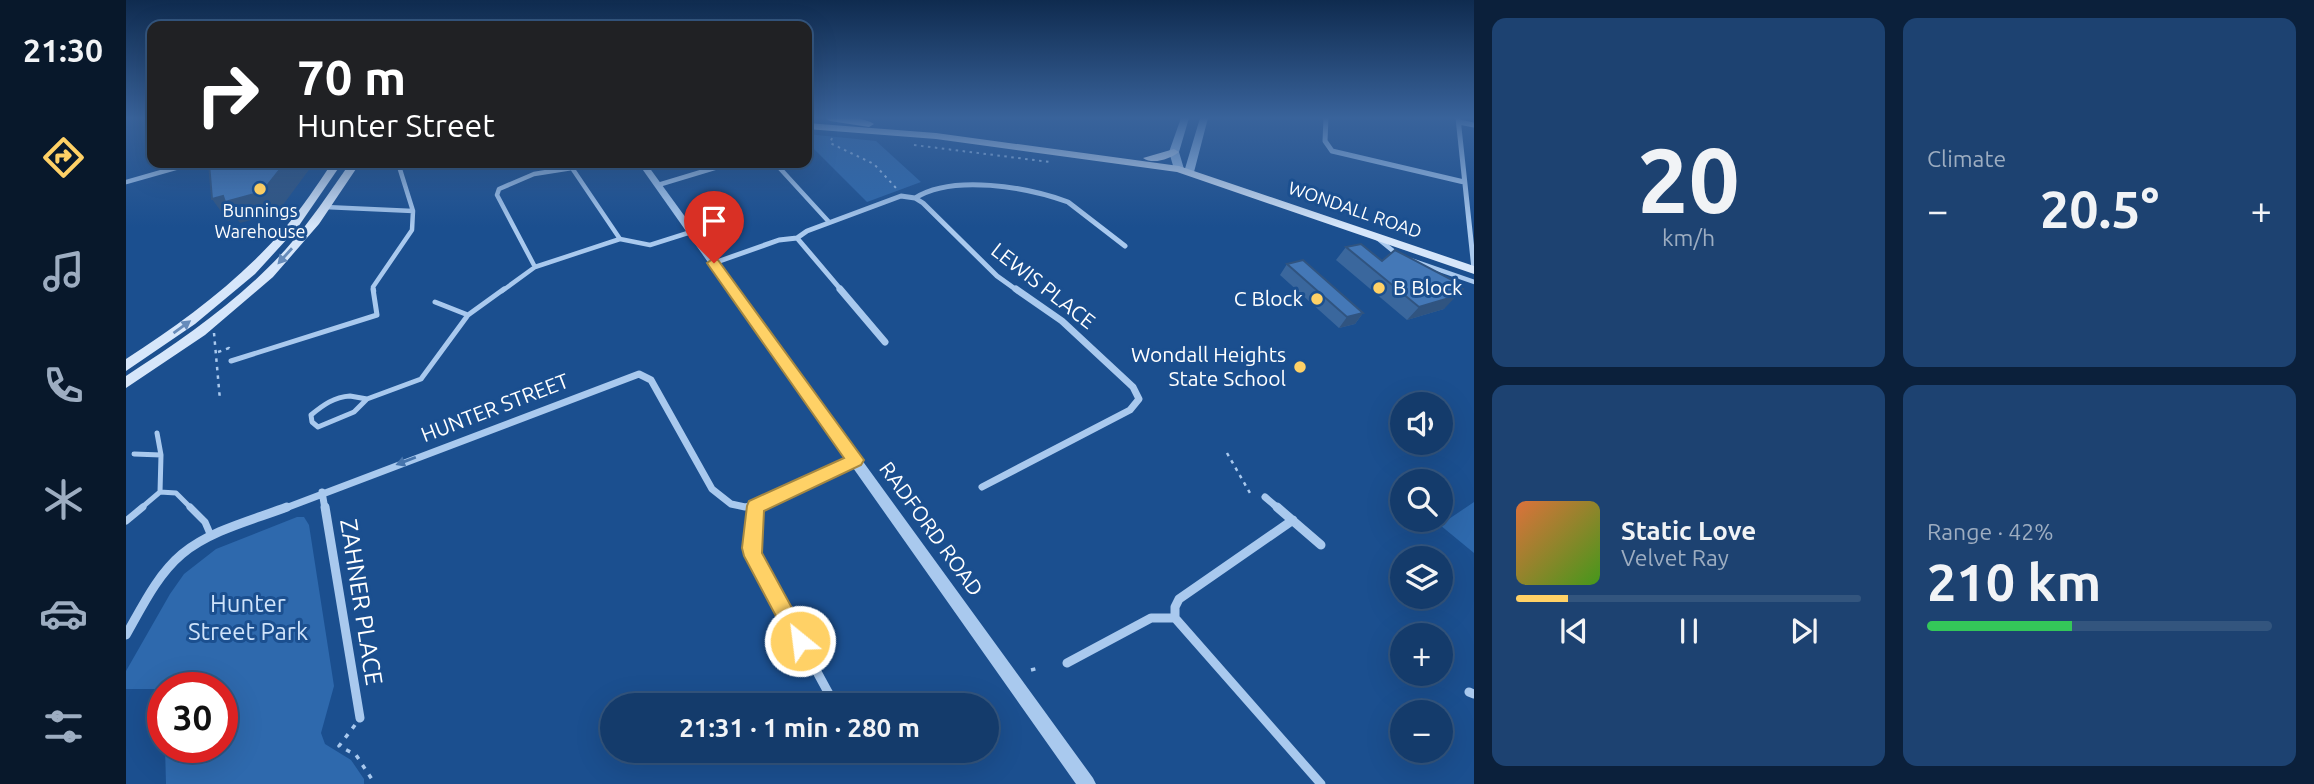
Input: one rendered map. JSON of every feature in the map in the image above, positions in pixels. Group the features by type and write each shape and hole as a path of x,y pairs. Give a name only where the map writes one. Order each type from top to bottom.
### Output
{"main road":[{"name":"WONDALL ROAD","path":"1079,155 1184,170 1474,269"},
{"path":"1125,155 1152,158 1165,155"},
{"path":"126,366 216,302 263,259 296,223 334,168"},
{"path":"126,383 185,343 250,290 294,246 352,168"}],"street":[{"path":"1175,155 1184,170"},
{"path":"1184,170 1190,155"},
{"path":"1347,155 1464,182"},
{"path":"1462,155 1474,269"},
{"name":"RADFORD ROAD","path":"646,168 1087,784"},
{"path":"714,263 779,240 797,238 829,222 901,197 915,198 923,191 951,185 1056,198 1068,202 1125,246"},
{"name":"LEWIS PLACE","path":"915,198 997,276 1062,321 1115,367 1133,387 1139,400 1130,410 982,487"},
{"path":"797,238 885,342"},
{"name":"HUNTER STREET","path":"126,635 155,584 182,554 211,536 639,374 651,380 712,489 732,503 756,506"},
{"path":"828,693 751,548 756,506 855,460"},
{"name":"ZAHNER PLACE","path":"323,492 360,718"},
{"path":"1265,497 1321,545"},
{"path":"1293,520 1180,599 1175,607 1175,618 1321,784"},
{"path":"1067,663 1151,618 1175,618"}],"lane":[{"path":"126,182 175,168"},
{"path":"232,361 377,315 373,287 412,230 412,211 399,168"},
{"path":"536,267 497,195 499,188 513,182 557,168 572,168 620,239"},
{"path":"658,185 715,168"},
{"path":"780,168 829,222"},
{"path":"325,206 412,211"},
{"path":"367,399 349,394 328,401 311,415 312,422 318,427 354,412 367,399 421,379 468,315 536,267 620,239 650,244 691,232"},
{"path":"1374,235 1398,255 1474,282"},
{"path":"435,302 468,315"},
{"path":"157,433 161,455 160,492"},
{"path":"134,454 161,455"},
{"path":"126,522 160,492 176,493 205,522 211,536"}],"path":[{"path":"854,155 874,164 901,197"},
{"path":"988,155 1052,163"},
{"path":"214,333 218,352 220,400"},
{"path":"218,352 229,348"},
{"path":"1227,453 1250,493"},
{"path":"1031,670 1039,668"},
{"path":"360,718 339,746 356,755 374,784"}],"green space":[{"path":"820,155 891,155 921,182 867,202"},
{"path":"1474,502 1474,553 1448,532 1453,532 1453,516"},
{"name":"Hunter Street Park","path":"297,517 304,517 309,525 334,686 321,733 325,744 351,760 364,779 364,784 166,784 165,763 238,763 238,672 147,672 147,689 126,689 126,671 170,594 184,574 216,549"}],"building":[{"path":"209,168 281,168 262,192 225,202 223,196 212,199"},
{"path":"1361,244 1382,261 1395,250 1456,282 1454,284 1463,289 1456,296 1419,307 1346,247"},
{"path":"1303,260 1363,313 1347,317 1287,264"}],"place":[{"name":"Bunnings Warehouse","path":"260,189"},
{"name":"B Block","path":"1379,288"},
{"name":"C Block","path":"1317,299"},
{"name":"Wondall Heights State School","path":"1300,367"}],"route":[{"path":"714,263 855,460 756,506 751,548 800,641"}]}
